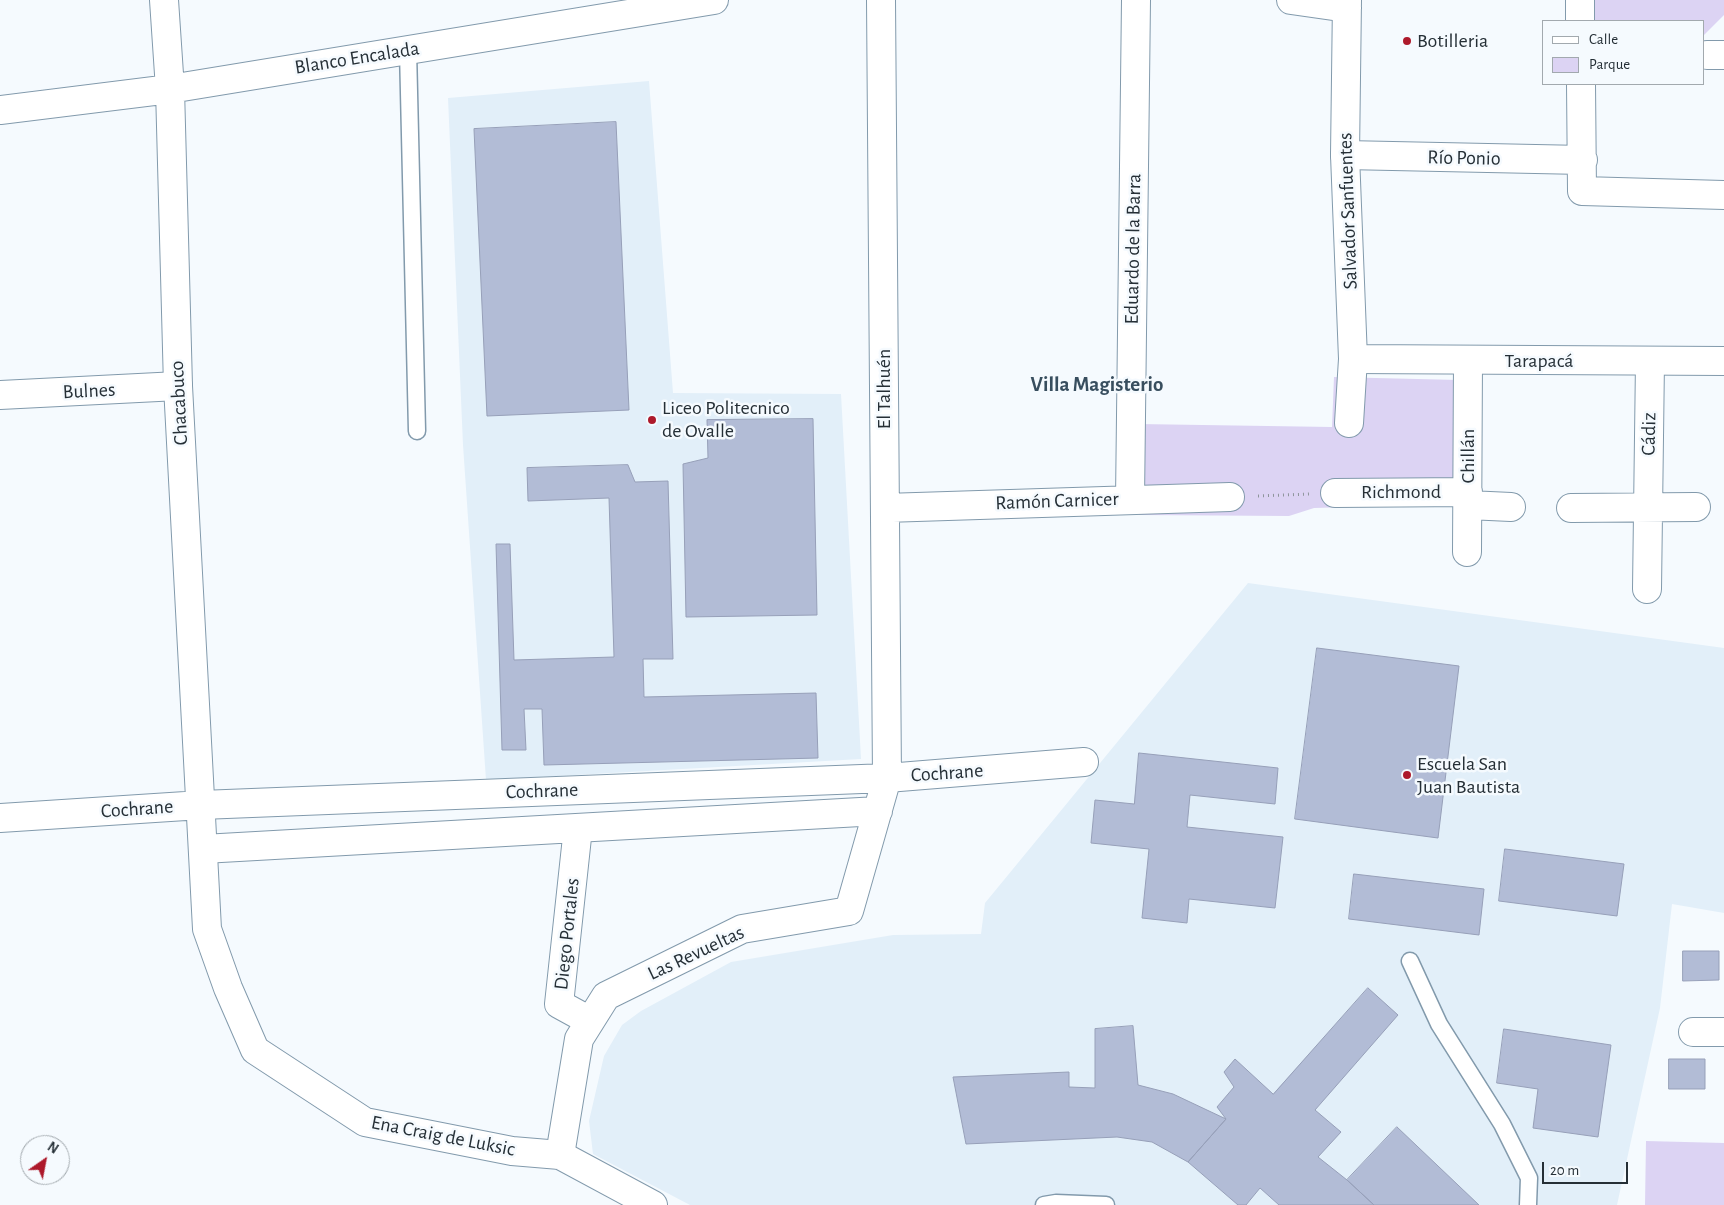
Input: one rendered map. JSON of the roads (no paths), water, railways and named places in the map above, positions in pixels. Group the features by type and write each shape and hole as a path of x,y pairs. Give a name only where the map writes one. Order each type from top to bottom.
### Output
{"street":[{"name":"Chacabuco","path":"164,0 170,89 178,386 201,805"},
{"name":"Blanco Encalada","path":"0,110 170,89 714,0"},
{"name":"El Talhuén","path":"881,0 886,778"},
{"name":"Eduardo de la Barra","path":"1130,499 1136,0"},
{"path":"1291,0 1347,4"},
{"path":"1580,0 1580,20"},
{"name":"Salvador Sanfuentes","path":"1347,4 1345,155 1353,359 1349,423"},
{"path":"1581,85 1582,191 1724,195"},
{"name":"Río Ponio","path":"1345,155 1583,160"},
{"name":"Tarapacá","path":"1353,359 1724,361"},
{"name":"Chillán","path":"1467,552 1468,361"},
{"name":"Cádiz","path":"1647,589 1650,361"},
{"name":"Bulnes","path":"0,396 178,386"},
{"name":"Richmond","path":"1335,493 1468,498 1511,507"},
{"name":"Ramón Carnicer","path":"885,508 1230,496"},
{"path":"1571,508 1696,507"},
{"name":"Cochrane","path":"0,818 201,805 886,778 1084,762"},
{"name":"Las Revueltas","path":"560,1155 579,1039 606,996 742,929 849,911 886,778"},
{"name":"Ena Craig de Luksic","path":"201,805 206,929 228,988 255,1050 365,1122 512,1150 560,1155 654,1205"},
{"name":"Cochrane","path":"203,849 878,812"},
{"name":"Diego Portales","path":"578,828 560,1004 590,1021"},
{"path":"1694,1032 1724,1032"}],"lane":[{"path":"408,50 417,432"},
{"path":"1410,961 1439,1024 1502,1124 1529,1178 1528,1205"},
{"path":"1044,1205 1056,1203 1106,1205"}],"place":[{"name":"Botilleria","path":"1407,41"},
{"name":"Liceo Politecnico de Ovalle","path":"652,420"},
{"name":"Escuela San Juan Bautista","path":"1407,775"}],"district":[{"name":"Villa Magisterio","path":"1097,385"}]}
